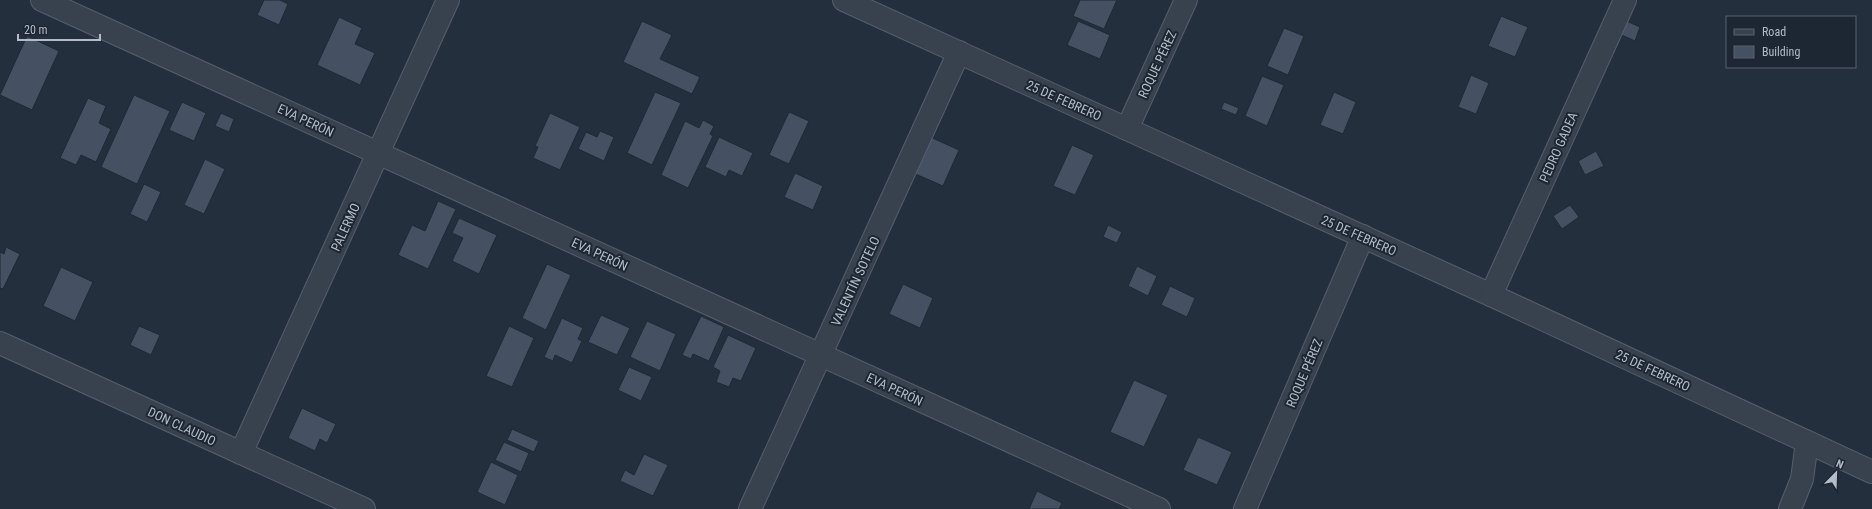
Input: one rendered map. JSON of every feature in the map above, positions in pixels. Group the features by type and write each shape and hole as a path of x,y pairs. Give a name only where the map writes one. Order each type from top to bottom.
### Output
{"street":[{"name":"EVA PERÓN","path":"42,0 1159,509"},
{"name":"PALERMO","path":"241,453 448,0"},
{"name":"25 DE FEBRERO","path":"844,0 1363,236 1872,472"},
{"name":"ROQUE PÉREZ","path":"1127,129 1186,0"},
{"name":"PEDRO GADEA","path":"1491,295 1625,0"},
{"name":"VALENTÍN SOTELO","path":"750,509 959,52"},
{"name":"ROQUE PÉREZ","path":"1245,509 1363,236"},
{"name":"DON CLAUDIO","path":"0,343 364,509"},
{"path":"1790,509 1802,479 1807,442"}],"building":[{"path":"264,0 280,0 288,4 279,25 257,15"},
{"path":"1080,0 1117,0 1104,29 1073,16"},
{"path":"1501,16 1528,27 1515,57 1488,46"},
{"path":"339,17 362,28 355,44 375,53 360,85 317,65"},
{"path":"1622,19 1640,27 1635,41 1617,33"},
{"path":"642,21 672,35 660,59 700,77 692,94 623,62"},
{"path":"1078,21 1110,35 1100,59 1067,45"},
{"path":"1284,28 1304,36 1288,75 1267,66"},
{"path":"27,36 59,51 32,110 0,95"},
{"path":"1471,75 1489,83 1476,114 1458,107"},
{"path":"1262,76 1284,85 1267,126 1245,116"},
{"path":"655,92 681,103 652,165 627,153"},
{"path":"1334,92 1356,102 1343,134 1320,125"},
{"path":"134,95 170,111 137,184 101,167"},
{"path":"88,98 106,106 99,123 111,129 96,162 81,155 76,165 60,158"},
{"path":"182,102 206,113 194,141 169,130"},
{"path":"1224,102 1239,108 1236,115 1221,109"},
{"path":"789,112 809,121 789,164 769,155"},
{"path":"221,113 234,119 229,132 215,126"},
{"path":"550,113 580,127 560,170 533,158 538,147 535,146"},
{"path":"703,120 714,126 710,134 713,136 688,188 661,175 685,121 699,128"},
{"path":"600,131 614,137 604,161 578,149 586,132 597,137"},
{"path":"928,136 959,150 943,186 911,172"},
{"path":"719,137 753,153 742,176 729,170 726,177 705,167"},
{"path":"1072,145 1094,155 1075,195 1053,186"},
{"path":"1596,151 1604,166 1585,175 1578,161"},
{"path":"205,159 225,169 204,214 184,205"},
{"path":"795,173 823,186 813,210 784,197"},
{"path":"144,184 161,192 147,222 130,214"},
{"path":"438,201 456,209 428,269 398,255 412,225 425,231"},
{"path":"1570,205 1579,217 1562,229 1553,216"},
{"path":"459,218 497,235 479,274 452,261 463,238 452,233"},
{"path":"1108,225 1122,232 1117,243 1103,237"},
{"path":"6,247 20,254 3,289 0,288 0,252 4,254"},
{"path":"547,264 571,275 546,330 522,318"},
{"path":"1137,266 1157,276 1148,296 1128,286"},
{"path":"61,267 93,282 75,321 43,306"},
{"path":"903,284 933,298 920,328 889,314"},
{"path":"1170,286 1195,298 1187,317 1161,305"},
{"path":"601,315 630,328 617,355 588,342"},
{"path":"701,316 724,327 709,361 693,354 691,359 682,355"},
{"path":"562,318 583,328 578,339 582,341 572,363 555,355 553,361 544,357"},
{"path":"647,321 676,334 660,371 630,357"},
{"path":"139,326 160,335 151,355 130,345"},
{"path":"509,326 534,338 512,387 486,376"},
{"path":"728,335 756,348 741,381 733,378 729,387 716,382 720,371 713,367"},
{"path":"629,367 652,377 641,401 618,390"},
{"path":"1134,380 1168,395 1144,447 1110,432"},
{"path":"302,408 336,424 327,443 320,439 315,451 288,438"},
{"path":"512,429 539,441 534,452 507,440"},
{"path":"1198,437 1232,452 1217,485 1183,470"},
{"path":"504,442 529,453 521,472 495,460"},
{"path":"644,454 668,465 653,496 620,481 625,470 634,475"},
{"path":"491,462 518,475 505,505 477,492"},
{"path":"1037,491 1062,503 1059,509 1029,509"}]}
